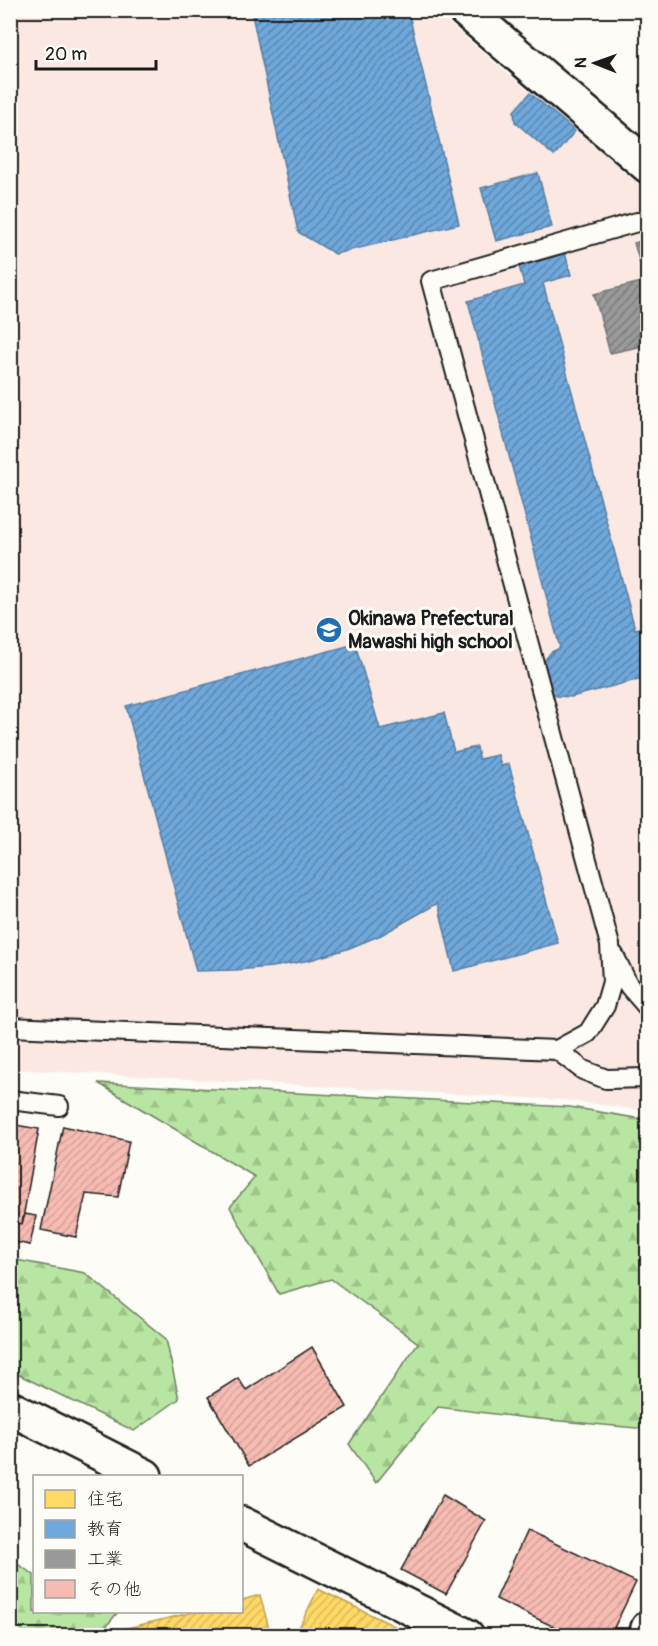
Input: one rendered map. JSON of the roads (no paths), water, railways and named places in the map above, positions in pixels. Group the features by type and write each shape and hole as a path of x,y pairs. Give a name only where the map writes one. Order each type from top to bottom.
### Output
{"street":[{"path":"465,10 648,166"},
{"path":"10,1408 143,1475"},
{"path":"243,1524 467,1635"},
{"path":"646,1635 648,1629"}],"lane":[{"path":"648,223 637,222 431,281 610,945 629,986 648,1008"},
{"path":"10,1026 557,1050 588,1033 605,1006 612,982 610,945"},
{"path":"557,1050 583,1070 606,1079 648,1078"},
{"path":"10,1100 58,1106"}],"place":[{"name":"Okinawa Prefectural Mawashi high school","path":"329,630"}]}
